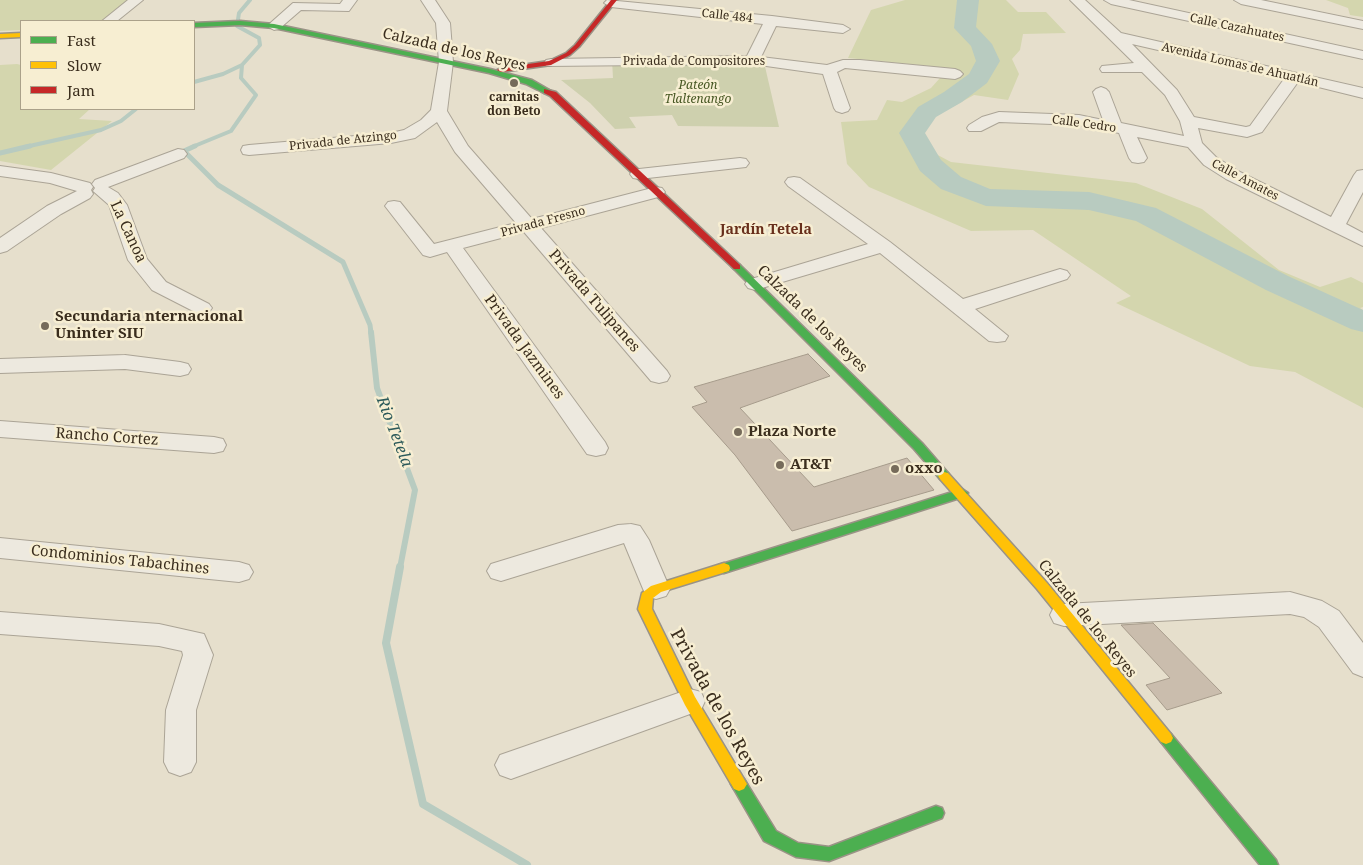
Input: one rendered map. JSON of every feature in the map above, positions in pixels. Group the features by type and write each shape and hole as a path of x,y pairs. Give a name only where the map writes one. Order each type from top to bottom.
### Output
{"street":[{"path":"110,20 136,0"},
{"path":"268,25 298,6 344,8 350,0"},
{"path":"428,0 443,23 446,61 439,111 461,148 530,225"},
{"name":"Calle Amates","path":"1076,0 1116,36 1171,93 1188,121 1194,143 1210,161 1232,175 1363,240"},
{"name":"Calle Cazahuates","path":"1111,0 1363,55"},
{"path":"1241,0 1363,25"},
{"path":"490,71 551,63 568,54 577,46 613,2"},
{"name":"Calle 484","path":"613,2 843,29"},
{"path":"1324,3 1363,12"},
{"path":"760,65 772,20"},
{"name":"Calzada de los Reyes","path":"195,25 268,25 490,71 529,82 553,94 755,284 898,424 962,493 1042,586 1270,865"},
{"path":"0,36 20,35"},
{"name":"Avenida Lomas de Ahuatlán","path":"1116,36 1363,93"},
{"path":"1186,70 1197,55"},
{"name":"Privada de Compositores","path":"551,63 760,65 800,58 828,70 843,64 860,64 954,74"},
{"path":"529,66 524,69 522,75 529,82"},
{"path":"1107,69 1146,67"},
{"path":"828,70 842,108"},
{"path":"1188,121 1247,132 1256,129 1294,77"},
{"path":"1101,92 1138,158"},
{"name":"Calle Cedro","path":"974,128 988,120 1016,110 1080,120 1194,143"},
{"name":"Privada de Atzingo","path":"249,150 391,138 420,128 439,111"},
{"name":"La Canoa","path":"0,247 54,210 93,189 178,154"},
{"path":"639,174 740,163"},
{"name":"La Canoa","path":"0,171 51,178 93,189 112,197 118,205 138,260 159,286 202,308"},
{"path":"1336,226 1363,175"},
{"path":"794,182 883,246 997,336"},
{"name":"Privada Fresno","path":"394,206 430,251 656,192"},
{"name":"Privada Tulipanes","path":"530,225 660,376"},
{"name":"Privada Jazmines","path":"452,246 596,448"},
{"path":"755,284 883,246"},
{"path":"960,307 1060,274"},
{"path":"0,366 125,362 180,369"},
{"name":"Rancho Cortez","path":"0,429 214,445"},
{"path":"501,571 618,534 631,533 636,540 656,589 962,493"},
{"name":"Condominios Tabachines","path":"0,548 239,572"},
{"name":"Privada de los Reyes","path":"656,589 647,596 645,609 690,701 770,836 796,850 829,854 936,813"},
{"path":"1064,615 1290,603 1312,608 1329,619 1363,665"},
{"path":"0,623 159,635 194,642 198,656 181,710 180,762"},
{"path":"512,765 690,701"}],"green space":[{"path":"0,0 131,0 106,20 20,20 20,30 0,31"},
{"path":"905,0 1006,0 1018,12 1046,12 1066,33 1023,34 1020,50 1012,59 1019,74 1008,100 974,95 927,121 923,133 932,152 951,162 1136,183 1202,209 1279,270 1320,287 1351,277 1363,283 1363,307 1360,308 1363,310 1363,408 1295,372 1250,366 1116,303 1131,296 1033,230 971,231 869,187 847,164 841,122 877,120 887,100 902,102 931,88 949,68 848,58 871,10"},
{"path":"1326,0 1363,0 1363,17 1350,15 1348,8"},
{"name":"Pateón Tlaltenango","path":"763,58 779,127 678,126 672,115 629,117 636,128 615,129 590,103 561,80 613,78 612,60"},
{"path":"0,65 20,65 20,110 89,110 79,119 112,121 51,170 0,161"}],"building":[{"name":"Plaza Norte","path":"808,354 830,376 740,408 814,487 907,458 934,490 792,531 735,455 692,407 707,402 694,387"},
{"path":"1153,623 1222,693 1167,710 1146,685 1170,678 1121,625"}],"waterway":[{"path":"242,65 260,45 259,38 237,26 239,13 250,0"},
{"path":"968,0 965,28 981,44 988,61 979,78 953,97 927,112 912,133 930,165 951,183 986,197 1089,201 1146,214 1277,283 1363,322"},
{"name":"Rio Tetela","path":"192,147 231,131 256,95 241,78 242,65"},
{"path":"195,82 223,74 242,65"},
{"path":"25,147 101,130 121,121 135,110"},
{"path":"0,153 30,146"},
{"name":"Rio Tetela","path":"195,146 184,151 218,185 343,262 370,325 371,333"},
{"name":"Rio Tetela","path":"371,332 377,388 415,490 400,568"},
{"name":"Rio Tetela","path":"400,567 386,643 423,804 527,865"}],"traffic: fast":[{"path":"195,25 240,23 274,26 490,71 529,82 547,91"},
{"path":"737,267 918,446 944,476"},
{"path":"724,568 962,493"},
{"path":"1166,738 1270,865"},
{"path":"739,784 770,836 796,850 829,854 936,813"}],"traffic: slow":[{"path":"0,36 20,35"},
{"path":"944,476 1042,586 1166,738"},
{"path":"724,568 656,589 647,596 645,609 690,701 739,784"}],"traffic: jam":[{"path":"501,70 551,63 568,54 577,46 614,0"},
{"path":"547,91 553,94 737,267"}],"place":[{"name":"carnitas don Beto","path":"514,83"},
{"name":"Secundaria nternacional Uninter SIU","path":"45,326"},
{"name":"Plaza Norte","path":"738,432"},
{"name":"AT&T","path":"780,465"},
{"name":"oxxo","path":"895,469"}],"district":[{"name":"Jardín Tetela","path":"766,230"}]}
